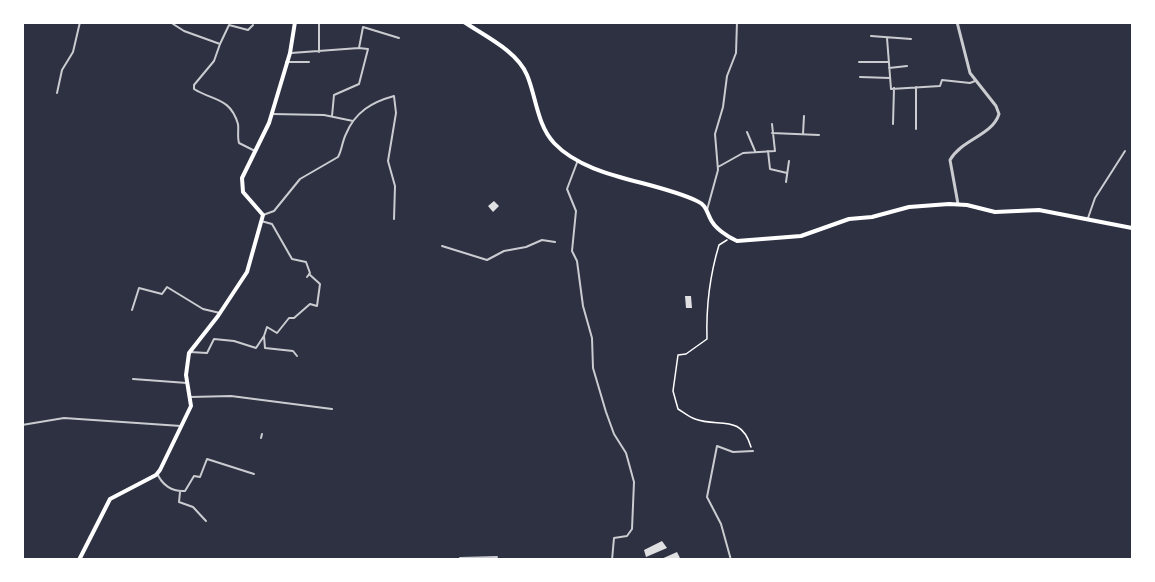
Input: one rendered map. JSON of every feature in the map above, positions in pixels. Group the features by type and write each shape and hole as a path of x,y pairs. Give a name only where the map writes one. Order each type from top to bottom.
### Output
{"main road":[{"path":"79,560 110,499 158,473 189,412 190,397 187,383 190,352 220,314 247,272 262,218 242,188 242,178 272,114 290,53 295,22"},
{"path":"464,22 509,52 521,65 528,75 547,134 558,147 578,160 620,177 681,194 700,202 707,210 710,220 730,238 744,241 801,236 843,220 872,217 898,208 958,204 995,212 1039,210 1132,228"}],"street":[{"path":"57,93 62,70 73,52 80,22"},
{"path":"170,22 184,31 219,44"},
{"path":"319,22 319,52"},
{"path":"707,210 718,167 715,134 723,107 727,76 736,53 737,22"},
{"path":"957,22 965,58 975,81 996,106 999,114 993,125 962,146 950,160 958,204"},
{"path":"253,25 248,30 229,25 219,44 214,61 194,85 194,89 222,100 233,113 238,126 239,143 255,151"},
{"path":"359,48 363,27 399,38"},
{"path":"872,36 911,39"},
{"path":"887,38 891,88 940,86 942,80 970,83 975,81"},
{"path":"290,53 319,52 348,46 368,49 359,84 334,95 332,116"},
{"path":"286,62 309,62"},
{"path":"859,62 889,62"},
{"path":"889,68 907,66"},
{"path":"860,77 890,78"},
{"path":"916,87 916,129"},
{"path":"893,124 894,88"},
{"path":"190,352 207,353 214,339 234,341 256,348 267,327 277,333 289,318 294,318 310,304 317,306 320,284 308,275 306,262 292,258 286,252 272,224 262,218 274,211 300,178 338,157 345,135 364,108 376,100 394,96 396,113 388,161 395,186 394,219"},
{"path":"272,114 332,116 353,121"},
{"path":"803,135 804,116"},
{"path":"718,167 743,153 775,151 772,124"},
{"path":"747,132 755,151"},
{"path":"772,133 819,135"},
{"path":"768,151 770,169 787,173"},
{"path":"1088,218 1095,198 1125,151"},
{"path":"578,160 567,189 576,216 572,251 577,261 583,306 592,338 593,369 611,427 626,453 634,482 632,529 627,536 614,538 612,560"},
{"path":"786,182 789,161"},
{"path":"442,246 470,257 487,260 504,251 526,248 542,240 555,242"},
{"path":"132,310 139,288 162,294 167,287 203,309 220,314"},
{"path":"264,336 265,348 293,351 297,356"},
{"path":"133,379 187,383"},
{"path":"190,397 231,396 332,409"},
{"path":"22,425 64,418 180,426"},
{"path":"731,560 721,524 707,497 717,446 733,453 753,451"},
{"path":"158,473 161,482 180,492 185,491 194,476 200,477 207,459 254,474"},
{"path":"180,492 179,502 193,507 206,521"},
{"path":"460,558 497,557"}],"path":[{"path":"730,238 719,245 709,279 706,299 707,339 686,354 678,355 673,391 678,409 696,420 724,421 738,427 748,437 753,451"}],"building":[{"path":"494,201 499,206 493,212 488,206"},
{"path":"685,296 691,296 692,308 686,308"},
{"path":"662,541 667,548 646,557 644,550"},
{"path":"677,552 681,560 659,560"}]}
